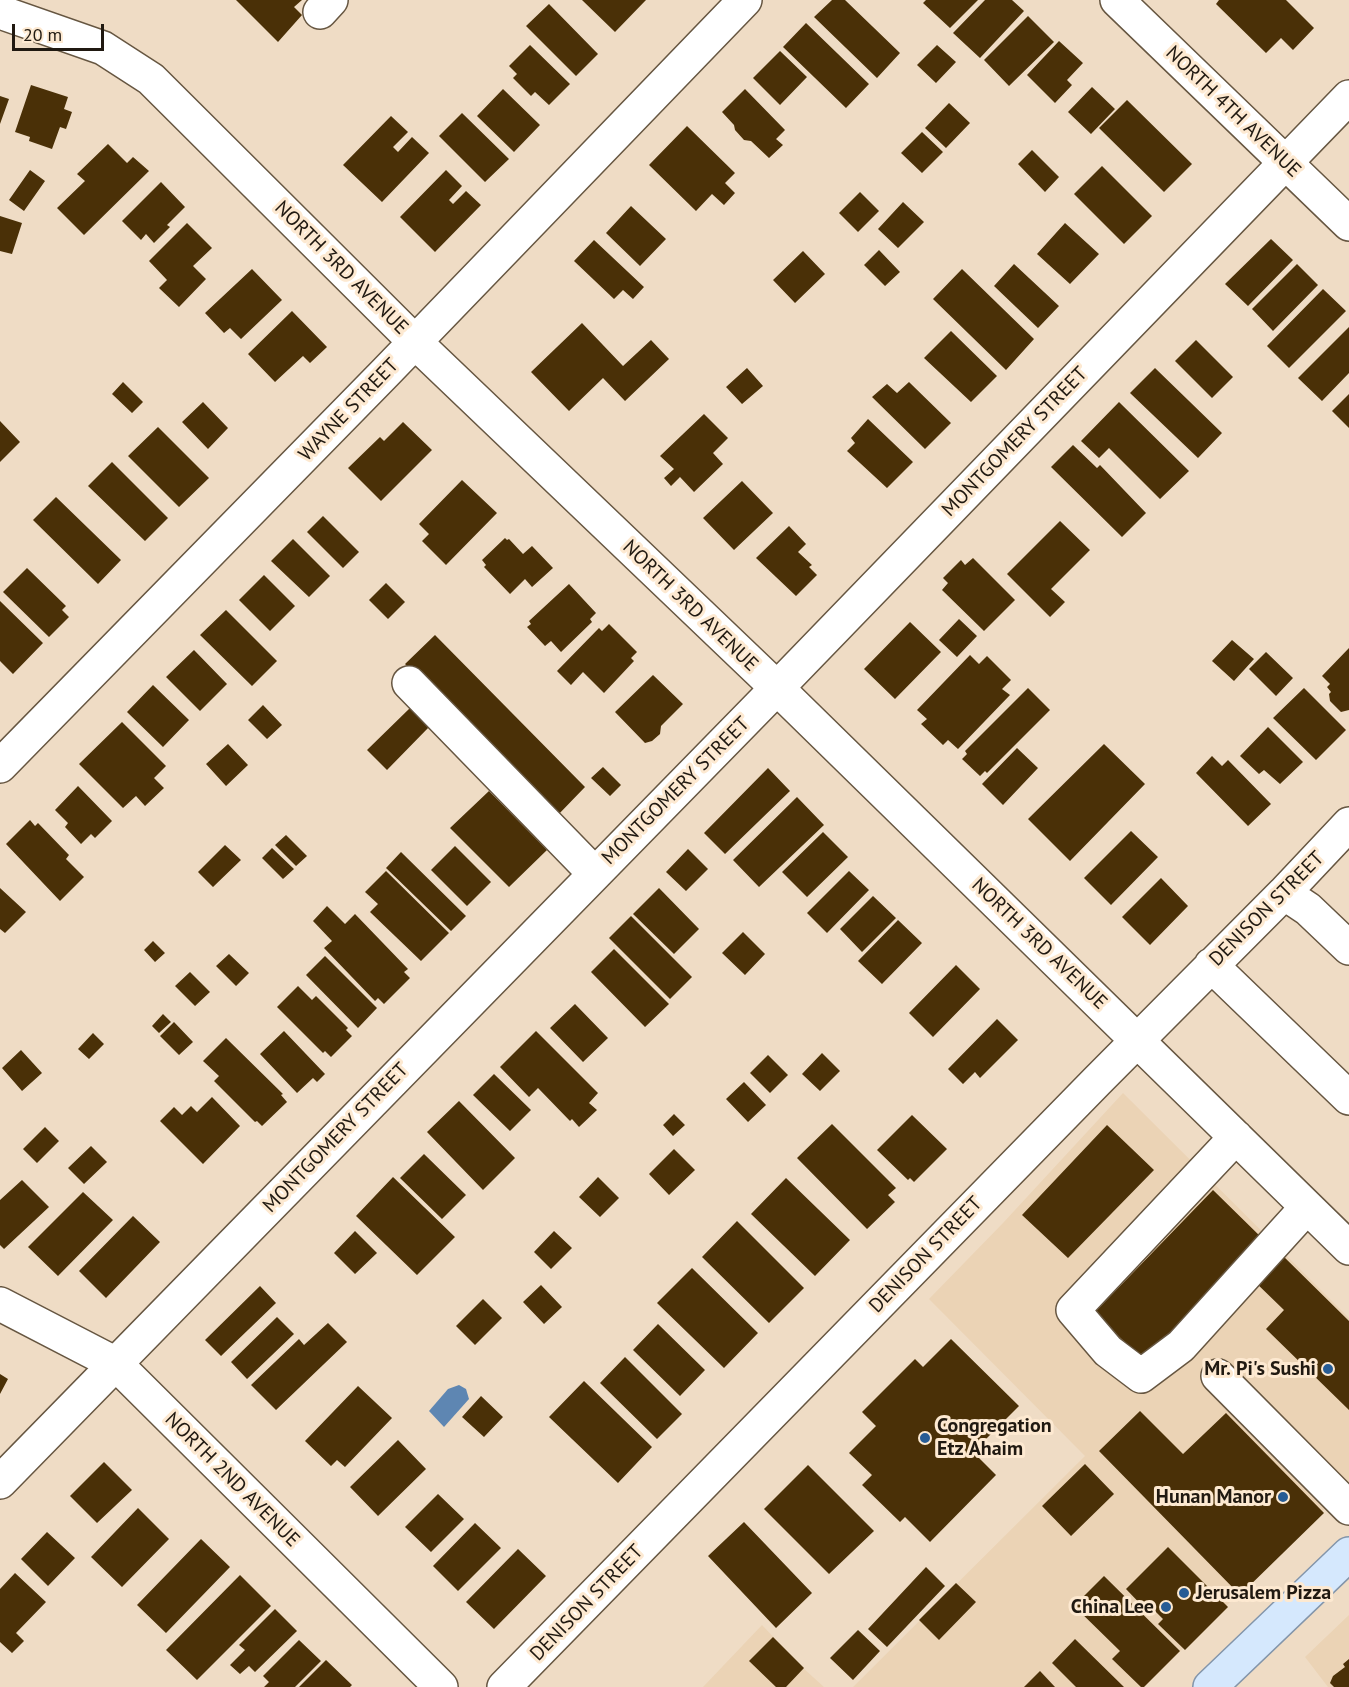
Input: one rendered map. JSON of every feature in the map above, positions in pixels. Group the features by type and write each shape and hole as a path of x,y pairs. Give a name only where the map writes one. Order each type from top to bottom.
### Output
{"main road":[{"path":"1210,1687 1349,1554"}],"street":[{"name":"WAYNE STREET","path":"0,766 415,342 745,0"},
{"name":"NORTH 4TH AVENUE","path":"1118,0 1349,224"},
{"name":"NORTH 3RD AVENUE","path":"0,12 103,48 151,79 415,342 777,688 1349,1248"},
{"name":"MONTGOMERY STREET","path":"0,1482 777,688 1349,97"},
{"path":"409,683 594,873"},
{"name":"DENISON STREET","path":"504,1687 1349,825"},
{"path":"1284,893 1308,909 1349,948"},
{"path":"1211,965 1349,1098"},
{"path":"1236,1137 1073,1310 1108,1351 1141,1376 1181,1346 1307,1207"},
{"name":"NORTH 2ND AVENUE","path":"0,1304 116,1364 441,1687"},
{"path":"1218,1376 1349,1508"}],"shaded area":[{"path":"1123,1093 1349,1318 1349,1485 1144,1687 853,1687 1085,1456 929,1299"},
{"path":"1349,1615 1349,1687 1328,1687 1305,1657"},
{"path":"762,1625 802,1667 824,1687 703,1687"}],"water":[{"path":"459,1385 466,1389 469,1399 444,1427 429,1411 448,1389"}],"building":[{"path":"236,0 302,0 294,7 302,15 278,42"},
{"path":"582,0 646,0 615,32"},
{"path":"832,0 845,0 900,53 877,78 814,17"},
{"path":"926,0 978,0 950,28 923,3"},
{"path":"985,0 1012,0 1024,11 980,58 953,33"},
{"path":"1219,0 1286,0 1314,28 1293,50 1281,38 1266,53 1216,4"},
{"path":"549,4 598,54 576,76 526,26"},
{"path":"1028,16 1054,42 1009,86 984,60"},
{"path":"806,23 869,84 846,108 783,47"},
{"path":"1059,41 1083,63 1067,80 1072,85 1055,103 1027,75"},
{"path":"530,45 570,84 549,105 535,92 531,96 513,78 517,74 509,66"},
{"path":"937,45 956,62 936,83 917,65"},
{"path":"780,51 807,77 780,105 753,78"},
{"path":"31,85 68,97 64,109 72,112 66,129 60,127 52,149 29,141 30,137 15,132"},
{"path":"1092,87 1115,109 1091,134 1068,112"},
{"path":"503,89 540,125 514,152 477,116"},
{"path":"745,89 785,130 776,139 783,145 769,158 751,141 744,140 722,112"},
{"path":"0,96 9,99 0,124"},
{"path":"1127,100 1192,164 1164,192 1099,128"},
{"path":"949,103 970,123 946,148 925,128"},
{"path":"462,113 509,159 485,182 439,136"},
{"path":"391,116 408,132 393,147 398,152 412,137 429,153 382,202 343,165"},
{"path":"687,126 735,173 725,183 735,193 724,205 712,194 696,211 649,165"},
{"path":"922,132 943,152 922,173 901,153"},
{"path":"108,144 127,163 133,157 149,171 84,235 57,208 85,181 77,174"},
{"path":"1032,150 1059,177 1045,192 1018,164"},
{"path":"1102,166 1152,216 1124,244 1074,194"},
{"path":"30,170 45,181 24,211 9,200"},
{"path":"446,170 462,186 449,200 453,204 466,191 481,205 435,252 400,217"},
{"path":"161,182 185,207 167,225 170,227 154,243 146,234 141,240 122,221"},
{"path":"860,192 879,211 858,232 839,213"},
{"path":"903,202 924,222 898,248 878,229"},
{"path":"631,206 666,239 640,266 606,233"},
{"path":"0,216 22,223 12,254 0,251"},
{"path":"187,223 212,248 193,266 206,279 179,307 159,288 167,280 149,261"},
{"path":"1065,223 1099,254 1070,284 1037,254"},
{"path":"1271,239 1293,260 1248,306 1225,284"},
{"path":"594,240 644,287 633,299 623,290 614,299 574,261"},
{"path":"879,250 900,272 885,286 864,265"},
{"path":"803,251 825,274 795,303 773,280"},
{"path":"1014,264 1059,306 1038,328 994,286"},
{"path":"1297,264 1318,285 1273,331 1252,309"},
{"path":"252,269 282,300 241,339 230,328 224,333 205,313"},
{"path":"962,269 1034,339 1006,370 933,299"},
{"path":"1323,289 1346,311 1289,368 1267,346"},
{"path":"292,311 327,347 310,363 303,356 275,382 248,354"},
{"path":"582,323 623,366 651,340 669,359 625,401 603,378 569,411 531,372"},
{"path":"1349,327 1349,373 1322,401 1298,378"},
{"path":"951,331 997,376 971,402 924,358"},
{"path":"1196,340 1233,377 1212,398 1175,361"},
{"path":"747,368 763,386 742,404 726,387"},
{"path":"1155,368 1222,433 1198,458 1130,393"},
{"path":"123,382 143,402 132,413 112,394"},
{"path":"909,382 951,423 925,449 872,397 887,384 897,393"},
{"path":"1349,394 1349,428 1332,411"},
{"path":"203,402 228,428 208,449 182,422"},
{"path":"1119,402 1189,471 1160,499 1109,448 1099,458 1081,441"},
{"path":"704,414 728,438 713,453 723,464 694,492 680,477 671,486 664,478 674,469 660,456"},
{"path":"868,419 913,462 887,488 847,451 855,443 851,438"},
{"path":"0,421 20,442 0,462"},
{"path":"403,422 432,450 381,501 348,468 380,437 384,441"},
{"path":"158,427 209,478 179,507 128,456"},
{"path":"1073,445 1097,468 1100,465 1146,513 1122,537 1051,467"},
{"path":"112,462 168,518 145,541 88,486"},
{"path":"462,480 497,513 446,565 422,541 429,534 419,524"},
{"path":"742,481 773,513 734,550 703,518"},
{"path":"56,497 121,560 98,584 33,520"},
{"path":"323,516 359,552 343,568 307,532"},
{"path":"1060,521 1090,550 1051,589 1065,602 1050,617 1007,574"},
{"path":"789,526 806,544 798,552 812,565 809,567 817,575 796,596 756,558"},
{"path":"505,538 509,539 523,554 532,546 553,568 532,587 525,579 510,594 484,567 486,565 482,560"},
{"path":"293,539 330,576 309,597 271,561"},
{"path":"973,558 1015,600 984,631 942,590 948,583 943,578 961,560 965,565"},
{"path":"27,568 66,606 62,610 69,617 49,637 3,592"},
{"path":"264,575 295,606 270,631 239,600"},
{"path":"386,583 405,602 388,619 369,600"},
{"path":"569,584 596,613 590,619 592,622 561,652 551,641 545,646 527,627 531,624 529,621"},
{"path":"0,601 43,643 13,674 0,661"},
{"path":"226,610 277,661 252,686 200,635"},
{"path":"959,619 977,636 957,657 939,640"},
{"path":"910,622 941,652 895,699 864,669"},
{"path":"609,624 637,652 631,658 634,661 604,693 583,672 571,685 557,671 599,628 602,631"},
{"path":"435,635 585,787 556,817 405,664"},
{"path":"1232,640 1254,659 1234,681 1212,661"},
{"path":"1349,648 1349,710 1341,712 1330,701 1331,692 1327,687 1330,684 1322,676"},
{"path":"194,650 227,684 200,711 166,677"},
{"path":"1266,652 1293,678 1276,696 1249,669"},
{"path":"970,655 979,664 987,656 1011,680 1002,689 1010,695 958,749 948,740 943,745 921,724 927,719 917,710"},
{"path":"653,675 683,704 661,726 660,734 652,741 645,743 615,712"},
{"path":"153,685 189,720 163,747 127,712"},
{"path":"1028,688 1050,710 987,773 985,771 980,776 962,759 967,754 965,751"},
{"path":"1304,688 1346,730 1316,760 1273,718"},
{"path":"263,705 282,725 267,739 248,720"},
{"path":"410,708 429,727 387,770 367,750"},
{"path":"122,722 166,766 154,778 164,788 145,806 136,796 123,808 79,764"},
{"path":"1268,727 1303,762 1280,784 1264,770 1259,774 1240,756"},
{"path":"228,744 248,765 226,786 206,764"},
{"path":"1104,744 1145,784 1070,861 1028,819"},
{"path":"1017,748 1038,768 1003,805 982,784"},
{"path":"1212,756 1222,766 1228,760 1271,804 1248,826 1196,773"},
{"path":"603,767 621,785 610,796 591,778"},
{"path":"768,768 790,791 725,854 704,833"},
{"path":"78,786 112,821 95,838 91,834 81,844 65,827 68,823 55,810"},
{"path":"489,791 547,850 509,887 450,828"},
{"path":"797,797 824,825 759,887 733,860"},
{"path":"30,820 35,826 38,823 69,855 66,859 84,877 60,901 6,844"},
{"path":"1131,831 1158,857 1111,905 1084,878"},
{"path":"823,832 848,857 807,897 782,872"},
{"path":"286,835 307,856 296,866 275,845"},
{"path":"225,845 241,860 213,887 198,872"},
{"path":"455,846 491,882 467,906 431,870"},
{"path":"272,848 294,869 283,879 262,858"},
{"path":"688,849 708,869 686,891 666,872"},
{"path":"401,852 466,916 451,931 386,868"},
{"path":"386,871 449,933 421,961 370,912 378,904 365,892"},
{"path":"849,871 869,890 827,933 807,913"},
{"path":"1161,878 1188,906 1150,945 1122,917"},
{"path":"0,888 26,912 5,933 0,929"},
{"path":"659,888 699,929 674,954 633,914"},
{"path":"873,896 896,918 862,952 840,929"},
{"path":"327,906 345,924 355,914 408,969 404,972 410,978 384,1004 378,998 375,1001 324,948 332,941 313,921"},
{"path":"631,916 692,977 670,999 609,938"},
{"path":"898,920 922,943 882,984 858,961"},
{"path":"743,932 765,954 745,975 722,953"},
{"path":"153,941 165,953 155,962 144,950"},
{"path":"614,949 669,1004 645,1027 591,972"},
{"path":"229,954 249,973 236,986 216,966"},
{"path":"325,956 377,1008 358,1028 306,975"},
{"path":"956,965 980,989 933,1037 909,1013"},
{"path":"190,972 210,992 195,1006 175,986"},
{"path":"298,986 312,1000 316,996 348,1028 346,1030 352,1036 331,1057 325,1051 323,1053 277,1007"},
{"path":"575,1004 608,1038 583,1062 550,1028"},
{"path":"163,1014 171,1022 159,1033 152,1026"},
{"path":"997,1019 1018,1040 980,1078 975,1072 963,1084 948,1069"},
{"path":"174,1022 193,1042 179,1055 160,1036"},
{"path":"284,1031 325,1074 317,1082 313,1078 297,1093 260,1054"},
{"path":"536,1031 598,1093 589,1103 597,1110 579,1127 572,1119 570,1121 538,1088 529,1097 500,1067"},
{"path":"93,1033 104,1044 89,1059 78,1049"},
{"path":"226,1038 283,1094 281,1095 287,1102 262,1126 257,1121 255,1122 214,1081 219,1076 203,1061"},
{"path":"21,1050 42,1073 22,1091 2,1068"},
{"path":"822,1053 840,1071 820,1091 802,1074"},
{"path":"768,1055 788,1075 770,1093 750,1073"},
{"path":"494,1074 531,1110 510,1131 473,1095"},
{"path":"744,1082 766,1105 748,1122 726,1099"},
{"path":"212,1097 240,1126 203,1164 160,1121 174,1107 182,1115 191,1106 197,1112"},
{"path":"459,1101 515,1158 483,1190 427,1132"},
{"path":"674,1114 685,1125 673,1136 663,1125"},
{"path":"912,1115 947,1149 914,1182 910,1178 908,1180 877,1150"},
{"path":"832,1124 896,1188 888,1195 895,1202 867,1229 797,1158"},
{"path":"1107,1125 1154,1170 1068,1258 1022,1215"},
{"path":"45,1127 59,1141 37,1163 23,1149"},
{"path":"91,1146 107,1162 84,1184 68,1168"},
{"path":"674,1149 695,1170 669,1195 649,1174"},
{"path":"424,1154 466,1195 442,1219 400,1178"},
{"path":"393,1177 455,1237 417,1275 356,1216"},
{"path":"598,1177 619,1198 600,1217 579,1197"},
{"path":"786,1178 850,1240 815,1276 751,1214"},
{"path":"22,1180 49,1207 4,1249 0,1245 0,1200"},
{"path":"1213,1190 1265,1241 1148,1364 1094,1313"},
{"path":"83,1192 113,1220 58,1276 28,1247"},
{"path":"133,1216 160,1242 106,1298 79,1271"},
{"path":"737,1221 804,1288 769,1323 702,1257"},
{"path":"355,1231 377,1253 355,1274 334,1253"},
{"path":"554,1231 572,1248 551,1269 534,1252"},
{"name":"Mr. Pi's Sushi","path":"1279,1252 1349,1321 1349,1410 1266,1329 1284,1310 1252,1279"},
{"path":"692,1268 758,1333 724,1368 657,1303"},
{"path":"541,1285 562,1307 544,1324 523,1302"},
{"path":"260,1286 276,1303 221,1356 205,1340"},
{"path":"483,1299 502,1318 475,1345 456,1326"},
{"path":"277,1317 294,1334 247,1379 231,1362"},
{"path":"328,1323 347,1342 276,1410 251,1385 299,1339 304,1345"},
{"path":"658,1324 705,1370 680,1396 633,1350"},
{"name":"Congregation Etz Ahaim","path":"951,1339 1019,1406 973,1452 996,1475 930,1542 905,1517 900,1522 862,1485 872,1475 849,1453 876,1426 862,1412 915,1359 923,1367"},
{"path":"625,1357 682,1414 657,1439 600,1383"},
{"path":"0,1374 8,1379 0,1394"},
{"path":"584,1381 652,1447 618,1483 549,1417"},
{"path":"358,1386 392,1418 345,1467 337,1460 331,1466 305,1441"},
{"path":"481,1396 503,1417 484,1437 462,1417"},
{"path":"1140,1411 1183,1454 1226,1413 1324,1513 1240,1595 1099,1451"},
{"path":"398,1440 426,1469 378,1516 350,1487"},
{"path":"104,1462 132,1490 97,1523 70,1496"},
{"path":"1085,1464 1114,1494 1071,1536 1042,1506"},
{"path":"808,1465 874,1531 829,1574 764,1509"},
{"path":"438,1494 464,1519 431,1552 405,1527"},
{"path":"138,1508 169,1539 122,1587 91,1557"},
{"path":"744,1522 812,1593 776,1628 708,1556"},
{"path":"475,1523 501,1548 458,1591 433,1566"},
{"path":"47,1532 75,1558 48,1586 21,1559"},
{"path":"201,1539 230,1567 166,1633 137,1605"},
{"path":"1168,1547 1228,1607 1185,1650 1158,1624 1163,1619 1152,1608 1148,1612 1126,1589"},
{"path":"518,1549 546,1576 494,1629 466,1602"},
{"path":"926,1567 945,1586 887,1647 868,1629"},
{"path":"15,1573 46,1602 16,1633 24,1641 12,1653 0,1642 0,1589"},
{"path":"240,1575 271,1606 197,1680 166,1650"},
{"path":"1104,1576 1180,1651 1144,1687 1141,1687 1112,1659 1120,1651 1074,1606"},
{"path":"956,1583 976,1602 939,1640 919,1620"},
{"path":"275,1609 297,1631 255,1672 249,1666 240,1674 230,1665 245,1650 239,1645"},
{"path":"858,1630 880,1651 853,1680 830,1658"},
{"path":"773,1637 804,1668 786,1687 776,1687 749,1661"},
{"path":"1075,1639 1124,1687 1076,1687 1052,1663"},
{"path":"299,1640 321,1661 295,1687 264,1687 269,1682 263,1676"},
{"path":"1349,1659 1349,1687 1334,1687 1330,1683 1333,1676 1345,1667 1343,1664"},
{"path":"326,1660 352,1685 350,1687 299,1687"},
{"path":"1040,1671 1055,1687 1024,1687"}],"place":[{"name":"Mr. Pi's Sushi","path":"1328,1369"},
{"name":"Congregation Etz Ahaim","path":"925,1438"},
{"name":"Hunan Manor","path":"1283,1497"},
{"name":"Jerusalem Pizza","path":"1184,1593"},
{"name":"China Lee","path":"1166,1607"}]}
